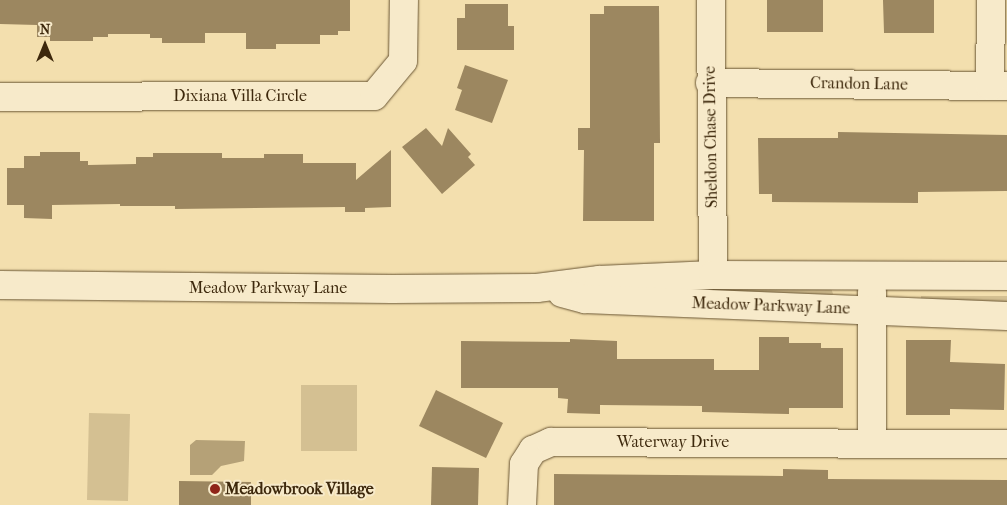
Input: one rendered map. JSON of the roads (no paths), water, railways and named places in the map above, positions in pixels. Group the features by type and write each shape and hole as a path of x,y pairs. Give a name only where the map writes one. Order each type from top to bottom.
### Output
{"street":[{"name":"Dixiana Villa Circle","path":"0,96 374,96 403,62 404,0"},
{"name":"Sheldon Chase Drive","path":"711,0 710,83 713,275"},
{"path":"991,0 999,86"},
{"name":"Crandon Lane","path":"710,83 999,86"},
{"name":"Meadow Parkway Lane","path":"0,285 392,289 537,288 599,280 713,275 1007,276"},
{"path":"872,276 872,443"},
{"name":"Meadow Parkway Lane","path":"537,288 585,298 1007,316"},
{"name":"Waterway Drive","path":"522,505 524,464 533,450 551,442 1007,444"}],"place":[{"name":"Meadowbrook Village","path":"215,489"}]}
